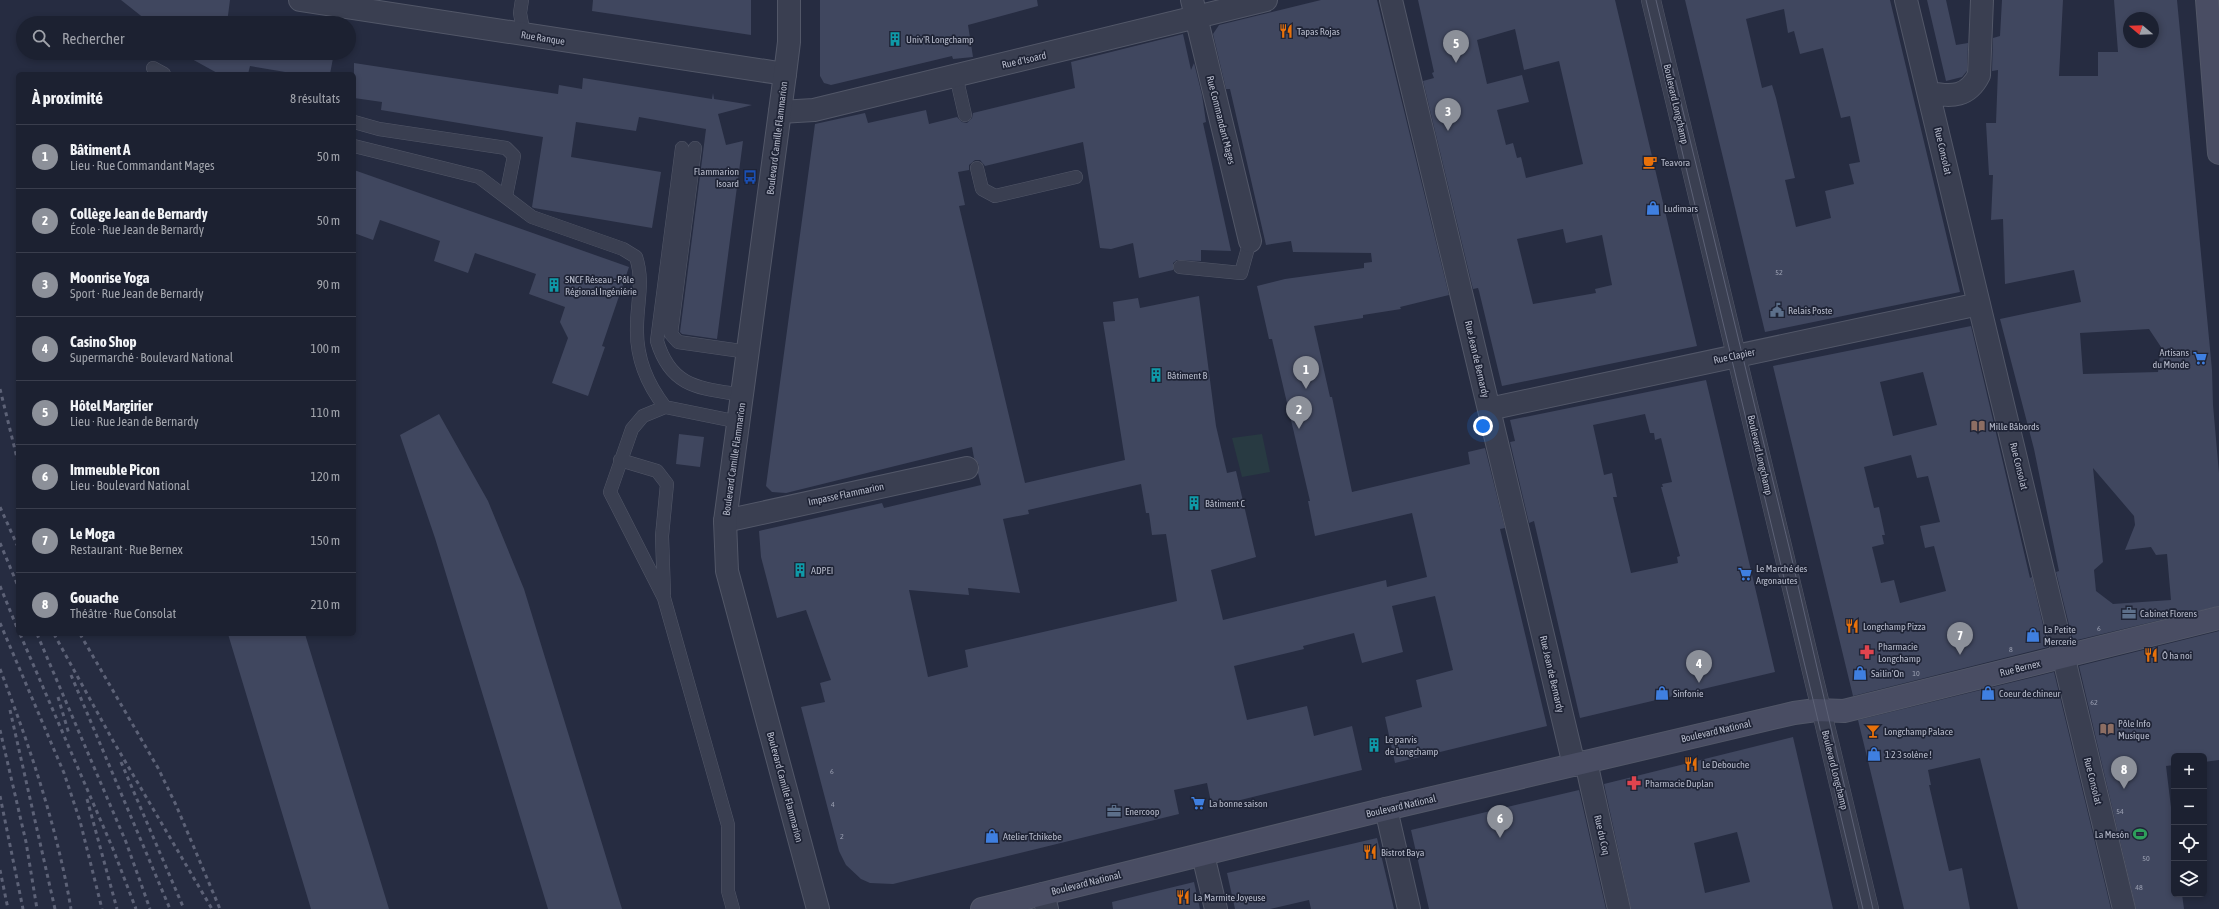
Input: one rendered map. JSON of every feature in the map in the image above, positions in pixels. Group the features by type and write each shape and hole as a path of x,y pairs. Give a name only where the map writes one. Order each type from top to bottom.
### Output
{"main road":[{"path":"2207,0 2219,153"},
{"name":"Rue Bernex","path":"1821,710 1844,711 2219,618"},
{"name":"Boulevard National","path":"982,909 1045,901 1204,855 1386,809 1794,713 1821,710"}],"street":[{"name":"Rue Ranque","path":"300,0 785,74"},
{"name":"Boulevard Camille Flammarion","path":"789,0 789,42 740,422 725,521 727,571 818,909"},
{"name":"Rue d'Isoard","path":"780,112 814,110 956,76 1194,9 1266,0"},
{"name":"Rue Jean de Bernardy","path":"1391,0 1489,409 1580,763"},
{"name":"Boulevard Longchamp","path":"1651,0 1869,909"},
{"name":"Rue Consolat","path":"1906,0 1930,93 2124,909"},
{"path":"1930,93 1945,96 1970,90 1979,75 1982,0"},
{"name":"Rue Commandant Mages","path":"1194,9 1250,240"},
{"name":"Rue Clapier","path":"1489,409 1979,304"},
{"name":"Impasse Flammarion","path":"725,521 967,468"},
{"name":"Rue du Coq","path":"1580,763 1619,909"},
{"path":"1386,809 1409,909"},
{"path":"1204,855 1216,909"}],"lane":[{"path":"522,0 520,13 524,35"},
{"path":"956,76 965,115"},
{"path":"356,123 379,129 506,148 514,156 506,196"},
{"path":"356,146 479,177 532,217 624,249 636,257 641,272 636,328 642,367 653,391 665,407"},
{"path":"682,148 657,341 660,352 670,370 686,383 708,390 743,395"},
{"path":"695,148 671,334 678,342 748,352"},
{"path":"977,168 982,189 995,196 1076,177"},
{"path":"1180,267 1241,274 1250,240"},
{"path":"733,909 728,890 728,826 664,598 610,492 632,428 643,416 665,407 740,422"},
{"path":"620,460 657,471 667,484 662,536 664,598"}],"shaded area":[{"path":"1262,434 1270,472 1242,477 1232,438"}],"building":[{"path":"121,0 230,0 228,16 141,16"},
{"path":"593,0 751,0 751,35 592,11"},
{"name":"Univ'R Longchamp","path":"820,0 1037,0 1038,6 968,25 973,57 953,59 952,56 831,85 824,83 820,76"},
{"path":"1321,0 1377,0 1449,295 1400,307 1401,309 1363,315 1363,318 1314,326 1330,397 1332,397 1352,492 1470,464 1468,452 1485,448 1505,528 1500,529 1547,726 1395,763 1385,717 1422,707 1416,680 1453,670 1435,596 1392,606 1403,652 1362,663 1354,633 1303,646 1304,649 1234,666 1247,720 1307,706 1314,736 1352,726 1362,770 1212,807 1207,783 1174,790 1179,814 893,884 870,883 861,879 846,865 839,851 801,707 825,702 820,683 831,680 806,610 777,618 761,557 759,531 882,503 884,508 981,485 978,473 979,465 974,458 972,447 786,493 772,492 766,486 815,124 865,113 868,123 926,110 929,124 957,117 962,122 967,123 972,118 973,113 1075,88 1071,62 1183,34 1191,70 1194,63 1202,95 1206,122 1203,123 1231,251 1201,250 1201,261 1177,260 1173,263 1173,270 1139,278 1133,243 1111,249 1100,248 1083,142 985,166 980,160 975,160 969,165 969,170 958,172 965,205 959,206 1025,483 1125,460 1103,322 1115,321 1113,302 1138,298 1140,308 1199,296 1216,426 1227,473 1236,471 1256,557 1211,570 1223,620 1386,580 1387,587 1427,577 1412,513 1315,536 1308,501 1310,501 1272,339 1269,339 1257,286 1285,279 1364,268 1364,263 1372,262 1371,253 1293,252 1291,241 1266,245 1230,89 1226,89 1213,34 1219,25","holes":["1141,484 1146,513 1149,513 1152,535 1166,534 1177,601 965,650 968,667 928,677 909,590 969,595 968,588 1020,593 1003,519 1029,514 1028,510"]},
{"path":"1418,0 1615,0 1697,346 1502,386 1479,291 1478,288 1473,289 1423,81 1434,78 1432,73 1434,72","holes":["1515,29 1524,70 1559,61 1583,164 1526,178 1521,157 1517,158 1513,143 1506,145 1497,110 1529,102 1522,75 1487,84 1477,40","1563,229 1566,243 1602,235 1612,285 1595,289 1596,293 1533,304 1517,239"]},
{"path":"1685,0 1890,0 1960,292 1765,332","holes":["1784,9 1788,33 1794,31 1800,54 1823,48 1841,118 1850,116 1860,162 1849,164 1854,184 1825,191 1831,218 1796,227 1785,180 1795,178 1776,98 1772,85 1762,88 1746,19"]},
{"path":"1927,0 1946,0 1956,45 1968,43 1967,71 1962,77 1946,81"},
{"path":"2002,0 2063,0 2059,76 2098,76 2098,52 2118,52 2114,0 2177,0 2212,370 2213,405 2219,473 2219,606 2073,641 2056,572 2059,571 2034,449 2000,319 2081,302 2074,270 2005,284 2003,219 1991,220 1993,175 1989,175 1986,123 1996,123 1998,70 1992,71 1993,38 2000,36","holes":["2149,329 2161,347 2158,372 2083,374 2080,333","2093,468 2134,516 2135,525 2125,550 2151,547 2156,555 2167,554 2171,600 2113,604 2096,591 2094,570 2103,562"]},
{"path":"194,60 333,60 330,72 285,72 250,66 248,72 215,72"},
{"path":"354,63 558,94 559,85 582,89 583,78 712,99 713,93 714,99 752,105 718,114 726,145 743,141 717,339 682,334 680,332 706,129 639,117 636,131 576,122 571,157 661,172 652,228 532,207 543,137 381,110 382,102 356,98 356,72 354,72"},
{"name":"SNCF Réseau - Pôle Régional Ingéniérie","path":"356,171 629,267 602,346 605,347 588,396 552,383 568,338 560,322 565,307 529,294 536,274 475,253 468,273 434,261 440,241 380,220 373,240 356,234"},
{"path":"1971,326 2030,578 2032,577 2048,647 1853,696 1773,366","holes":["1923,372 1937,425 1893,436 1880,382","1911,455 1917,478 1928,476 1940,522 1920,526 1925,548 1934,546 1946,591 1900,603 1894,580 1881,583 1872,547 1884,544 1882,535 1885,535 1879,507 1874,508 1864,467"]},
{"path":"1706,380 1775,672 1580,718 1534,521 1529,523 1510,442 1515,441 1510,420","holes":["1645,414 1650,433 1654,433 1655,440 1661,438 1672,482 1662,484 1663,487 1661,487 1680,556 1677,557 1678,563 1631,573 1613,497 1617,497 1612,473 1604,475 1593,425"]},
{"path":"439,414 488,501 524,589 622,909 548,909 435,538 400,435"},
{"path":"679,434 704,437 700,467 676,464"},
{"path":"2219,631 2219,760 2207,762 2207,753 2171,753 2171,765 2166,766 2171,807 2171,897 2182,897 2184,909 2136,909 2079,666"},
{"path":"229,636 306,636 389,909 311,909"},
{"path":"2054,672 2111,909 2018,909 1980,758 1928,770 1931,785 1929,785 1949,871 1962,868 1970,909 1904,909 1858,720"},
{"path":"1793,737 1833,909 1631,909 1604,784","holes":["1737,832 1750,882 1705,893 1694,843"]},
{"path":"1579,790 1606,909 1429,909 1411,830"},
{"path":"1377,838 1394,909 1311,909 1309,900 1270,909 1235,909 1227,873"},
{"path":"1194,882 1200,909 1113,909 1112,902"}],"tram line":[{"path":"1646,0 1863,909"},
{"path":"1656,0 1790,551 1873,909"}],"railway":[{"path":"0,389 16,454"},
{"path":"0,507 16,543"},
{"path":"0,543 16,581"},
{"path":"0,586 16,625"},
{"path":"0,623 64,773 80,821 102,909"},
{"path":"21,636 113,849 136,909"},
{"path":"38,636 126,842 150,909"},
{"path":"55,636 112,739 212,909"},
{"path":"81,636 158,768 176,805 220,909"},
{"path":"0,669 42,788 58,848 71,909"},
{"path":"71,675 170,909"},
{"path":"58,697 69,734"},
{"path":"10,710 55,909"},
{"path":"0,730 26,842 37,909"},
{"path":"121,762 184,909"},
{"path":"0,796 23,909"},
{"path":"87,799 117,909"},
{"path":"0,870 8,909"}],"place":[{"name":"Tapas Rojas","path":"1286,31"},
{"name":"Univ'R Longchamp","path":"895,39"},
{"name":"Hôtel Margirier","path":"1456,63"},
{"name":"Moonrise Yoga","path":"1448,131"},
{"name":"Teavora","path":"1650,162"},
{"name":"Flammarion Isoard","path":"750,177"},
{"name":"Ludimars","path":"1653,208"},
{"name":"SNCF Réseau - Pôle Régional Ingéniérie","path":"554,285"},
{"name":"Relais Poste","path":"1777,310"},
{"name":"Artisans du Monde","path":"2200,358"},
{"name":"Bâtiment B","path":"1156,375"},
{"name":"Bâtiment A","path":"1306,389"},
{"name":"Mille Bâbords","path":"1978,426"},
{"name":"Collège Jean de Bernardy","path":"1299,429"},
{"name":"Bâtiment C","path":"1194,503"},
{"name":"ADPEI","path":"800,570"},
{"name":"Le Marché des Argonautes","path":"1745,574"},
{"name":"Cabinet Florens","path":"2129,613"},
{"name":"Longchamp Pizza","path":"1852,626"},
{"name":"La Petite Mercerie","path":"2033,635"},
{"name":"Pharmacie Longchamp","path":"1867,652"},
{"name":"Le Moga","path":"1960,655"},
{"name":"Ô ha noi","path":"2151,655"},
{"name":"Sailin'On","path":"1860,673"},
{"name":"Casino Shop","path":"1699,683"},
{"name":"Sinfonie","path":"1662,693"},
{"name":"Coeur de chineur","path":"1988,693"},
{"name":"Pôle Info Musique","path":"2107,729"},
{"name":"Longchamp Palace","path":"1873,731"},
{"name":"Le parvis de Longchamp","path":"1374,745"},
{"name":"1 2 3 solène !","path":"1874,754"},
{"name":"Le Debouche","path":"1691,764"},
{"name":"Pharmacie Duplan","path":"1634,783"},
{"name":"Gouache","path":"2124,789"},
{"name":"La bonne saison","path":"1198,803"},
{"name":"Enercoop","path":"1114,811"},
{"name":"La Mesón","path":"2140,834"},
{"name":"Atelier Tchikebe","path":"992,836"},
{"name":"Immeuble Picon","path":"1500,838"},
{"name":"Bistrot Baya","path":"1370,852"},
{"name":"La Marmite Joyeuse","path":"1183,897"}]}
